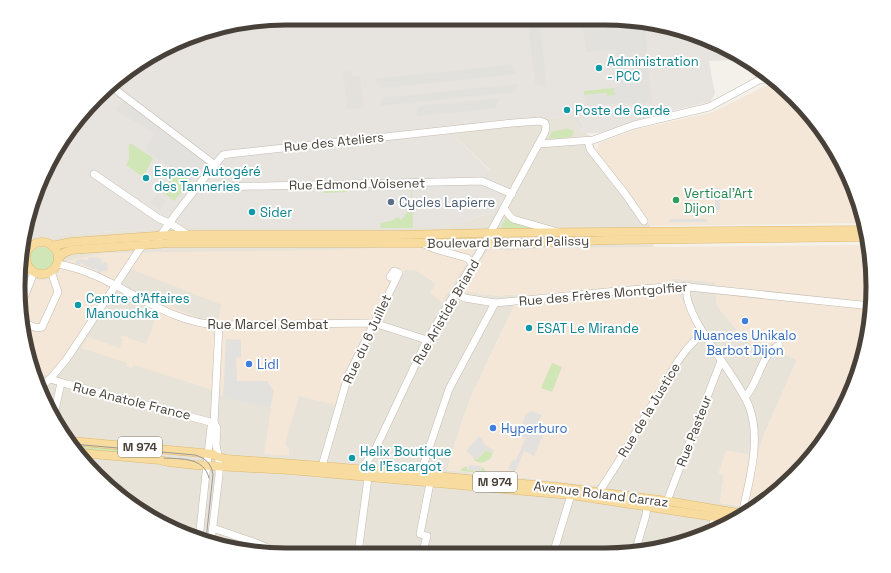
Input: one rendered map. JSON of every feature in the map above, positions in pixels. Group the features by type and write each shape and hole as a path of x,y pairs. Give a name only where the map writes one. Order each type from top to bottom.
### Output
{"main road":[{"name":"Boulevard Bernard Palissy","path":"151,240 188,235 860,230"},
{"name":"Boulevard Bernard Palissy","path":"151,240 485,243 610,240 862,238"},
{"path":"52,246 71,242 151,240"},
{"path":"26,264 34,272 43,274 51,271 64,253 71,250 151,240"},
{"path":"28,247 40,242 49,244 57,252 57,262"},
{"name":"M 974","path":"76,441 218,455 227,459 280,463 290,467"},
{"name":"M 974","path":"85,453 160,460 195,465 290,467"},
{"name":"Avenue Roland Carraz","path":"290,467 322,466 361,470 370,474 430,482 571,495 725,518"},
{"name":"Avenue Roland Carraz","path":"290,467 354,476 370,474 420,475 599,492 735,513"},
{"path":"647,506 667,502"}],"street":[{"path":"539,144 588,141 634,125 709,107 759,80 764,79"},
{"path":"115,89 215,165"},
{"name":"Rue des Ateliers","path":"44,384 66,360 116,285 151,240 169,223 223,155 513,123 542,121 546,125 545,132"},
{"name":"Rue Aristide Briand","path":"361,470 374,452 427,340 485,243 545,132"},
{"path":"588,141 590,149 626,194 644,221"},
{"path":"94,174 154,215 188,235"},
{"name":"Rue Edmond Voisenet","path":"200,183 206,187 216,187 482,181 512,194"},
{"name":"Boulevard Bernard Palissy","path":"504,208 513,218 562,233"},
{"path":"422,243 435,249 466,258 473,264"},
{"name":"Rue Marcel Sembat","path":"57,262 116,285 182,318 199,323 219,325 374,323 427,340"},
{"path":"28,324 37,328 42,327 58,292 51,271"},
{"name":"Rue du 6 Juillet","path":"322,466 348,376 399,273 394,271 390,278"},
{"path":"25,294 34,272"},
{"path":"687,286 686,295 688,303 703,332 745,397 750,410 753,424 754,447 744,508"},
{"name":"Rue des Frères Montgolfier","path":"455,293 465,298 495,303 624,290 687,286 865,305"},
{"path":"420,475 449,389 495,303"},
{"path":"200,533 208,454 212,427 214,423 219,325"},
{"name":"Rue de la Justice","path":"599,492 678,361 695,339 703,332"},
{"path":"745,397 773,348 779,345"},
{"name":"Rue Pasteur","path":"667,502 721,361"},
{"name":"Rue Anatole France","path":"50,379 214,423"},
{"path":"55,408 61,383"},
{"path":"212,537 223,466 218,455 216,428 214,423"},
{"name":"Rue Aristide Briand","path":"359,548 374,452"},
{"path":"424,548 427,536 420,534 430,482"},
{"path":"555,548 571,495"},
{"path":"637,546 646,515 647,506"},
{"path":"713,524 715,517"},
{"path":"213,528 265,547"}],"shaded area":[{"path":"286,25 604,25 639,27 672,34 705,45 735,60 709,61 715,94 710,102 657,114 599,133 586,133 581,129 584,127 575,113 571,116 453,127 453,134 489,170 485,175 506,186 501,194 503,202 497,211 493,213 442,227 199,227 184,223 149,229 30,237 39,202 52,171 69,141 90,114 114,90 141,69 186,45 219,34 252,27"},
{"path":"529,25 540,25 547,88 535,83"},
{"path":"583,25 645,28 652,103 631,105 630,102 585,107 584,95 607,93 607,96 615,95 614,88 619,87 616,49 586,52"},
{"path":"511,65 516,71 516,74 382,88 374,79"},
{"path":"351,71 352,77 360,76 364,108 347,109 343,72"},
{"path":"518,84 515,92 379,106 382,98"},
{"path":"765,86 772,86 801,114 822,141 846,186 858,223 650,226 638,206 596,151 599,143 634,130 713,112"},
{"path":"500,98 495,108 419,116 416,114 420,106"},
{"path":"125,99 206,162 191,181 145,150 154,133 115,110"},
{"path":"575,113 581,129 592,138 596,151 638,206 650,226 654,248 550,248 506,251 489,248 480,263 495,296 520,294 472,394 447,470 595,485 603,482 670,279 715,282 717,306 745,340 773,348 797,360 765,432 757,456 726,451 719,473 724,475 720,503 745,507 720,521 689,534 639,546 604,548 286,548 252,546 219,539 186,528 141,504 114,483 90,459 69,432 45,387 30,338 27,321 25,286 27,252 30,237 149,229 184,223 199,227 442,227 493,213 484,175 489,169 453,134 453,127 571,116"},
{"path":"575,113 584,127 581,129 571,116"},
{"path":"715,188 720,188 720,210 715,210"},
{"path":"157,194 166,201 160,210 150,203"},
{"path":"670,219 707,219 707,222 668,222"},
{"path":"863,245 866,286 864,321 857,354 846,387 839,402 822,432 812,446 777,483 750,504 745,507 720,503 724,475 719,473 726,451 757,456 765,432 797,360 774,349 768,359 745,340 717,306 715,282 671,279 697,327 603,482 595,485 447,470 472,394 520,294 495,296 466,292 464,287 489,248 506,251 550,248"},
{"path":"407,246 476,248 442,302 430,293 436,284 415,270 405,270 403,275 390,268 387,277 389,284 344,375 335,405 299,396 285,444 289,450 289,456 264,454 271,408 222,396 210,389 133,365 132,368 127,366 127,363 81,348 88,337 120,348 123,339 120,338 122,335 146,344 162,302 199,318 218,319 222,305 126,267 49,376 40,372 27,321 26,273 28,277 43,280 57,274 66,261 104,253 332,250"},
{"path":"89,257 101,258 102,263 107,262 108,270 101,272 101,274 95,267 95,270 84,265 83,263 80,265 74,264 78,259 88,260"},
{"path":"226,339 241,340 241,357 236,358 237,381 267,381 274,391 270,408 223,397"},
{"path":"532,411 542,415 536,427 545,431 534,456 524,451 515,472 508,469 513,459 516,460 526,438 518,434 526,414"},
{"path":"479,436 484,444 494,451 492,453 486,450 476,460 466,451"},
{"path":"469,465 481,466 481,471 467,470"}],"green space":[{"path":"614,88 615,95 607,96 607,93 584,95 584,91"},
{"path":"567,128 574,131 571,137 549,139 549,136 553,131"},
{"path":"130,143 153,158 143,177 126,165 129,159"},
{"path":"172,169 191,181 174,201 161,191 165,188 169,181 168,179"},
{"path":"412,185 413,228 381,228 380,223 391,221 398,217 401,220 406,214 411,203 411,191 407,190 406,186"},
{"path":"347,188 347,192 324,193 325,189"},
{"path":"506,217 539,229 500,229"},
{"path":"42,247 51,250 54,259 51,268 42,271 33,268 30,259 33,250"},
{"path":"552,363 562,367 552,392 541,388"},
{"path":"77,443 141,449 141,457 84,452"},
{"path":"486,450 492,453 494,451 490,459 482,463 475,461 473,457 476,460"},
{"path":"467,466 467,470 481,471 483,467 487,473 461,471 461,469"}],"tram line":[{"path":"78,444 195,455 205,459 211,467 213,474 206,535"},
{"path":"164,458 191,460 202,466 209,478"}],"place":[{"name":"Administration - PCC","path":"599,68"},
{"name":"Poste de Garde","path":"567,110"},
{"name":"Espace Autogéré des Tanneries","path":"146,178"},
{"name":"Vertical'Art Dijon","path":"676,200"},
{"name":"Cycles Lapierre","path":"391,202"},
{"name":"Sider","path":"252,212"},
{"name":"Centre d'Affaires Manouchka","path":"78,305"},
{"name":"Nuances Unikalo Barbot Dijon","path":"745,321"},
{"name":"ESAT Le Mirande","path":"529,328"},
{"name":"Lidl","path":"249,364"},
{"name":"Hyperburo","path":"493,428"},
{"name":"Helix Boutique de l'Escargot","path":"352,458"}]}
